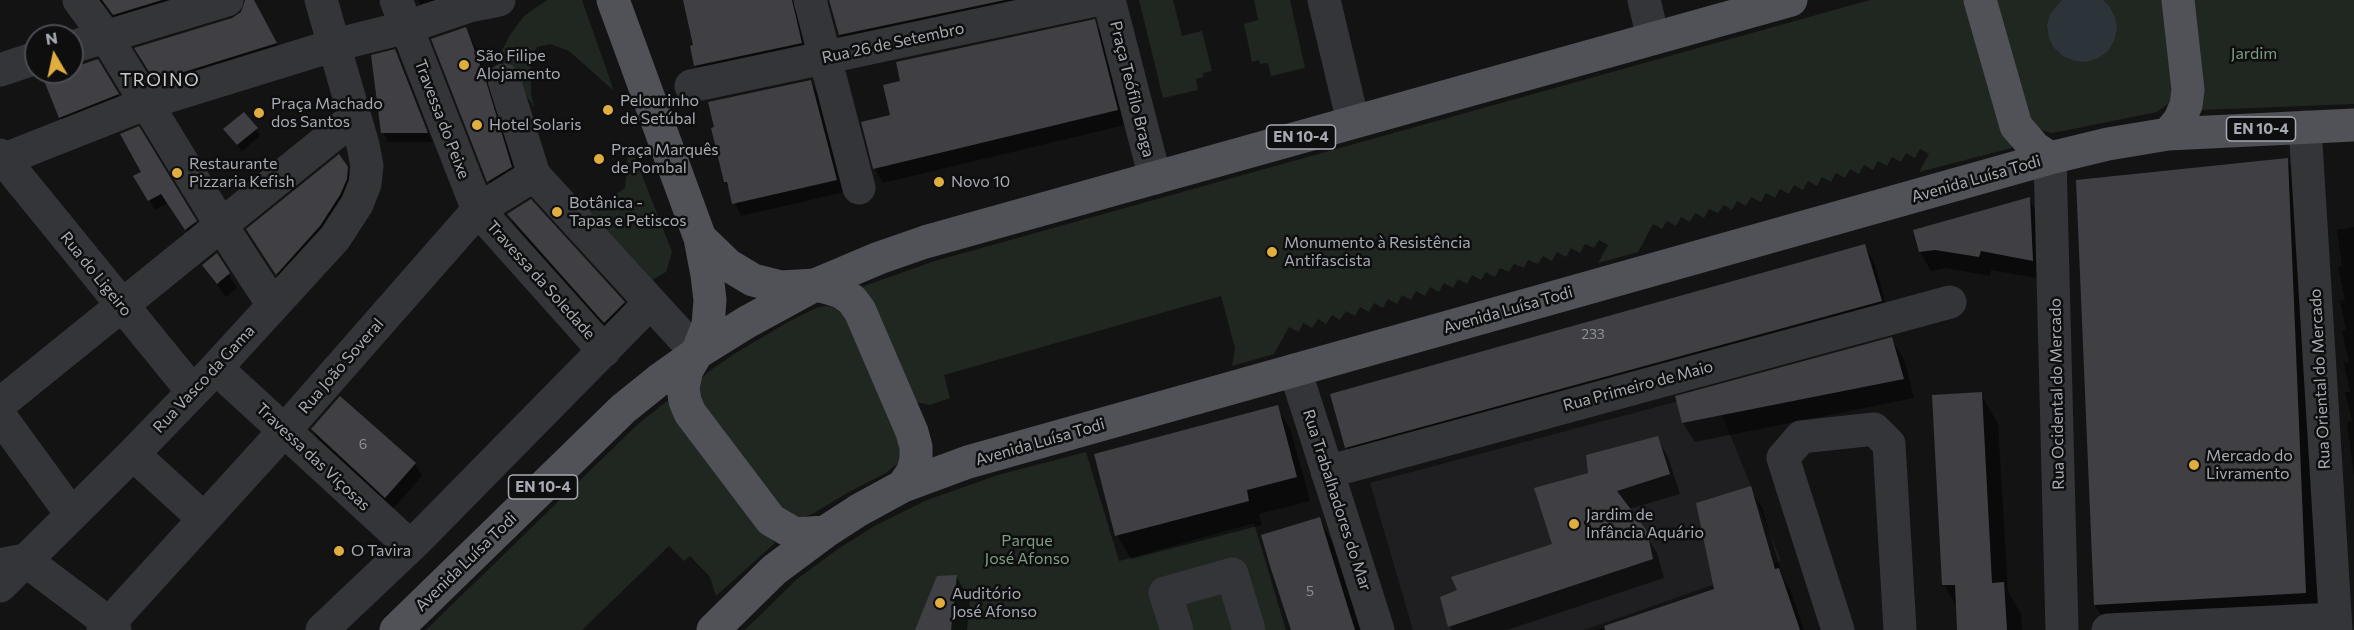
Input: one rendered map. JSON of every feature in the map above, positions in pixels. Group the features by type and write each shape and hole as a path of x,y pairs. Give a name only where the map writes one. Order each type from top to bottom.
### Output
{"main road":[{"path":"613,0 700,238 710,300 708,325 698,353 687,370 684,387 685,401 690,413 771,520 795,534 825,532"},
{"name":"Avenida Luísa Todi","path":"396,630 623,409 698,353 747,322 815,285 879,258 925,242 1791,0"},
{"path":"1980,0 2016,126 2035,148 2050,158"},
{"path":"2168,134 2180,121 2186,105 2188,90 2178,0"},
{"name":"Avenida Luísa Todi","path":"713,630 774,570 825,532 903,486 968,462 2050,158 2108,144 2168,134 2354,125"},
{"path":"700,238 728,265 753,280 781,287 815,285 841,292 852,300 860,311 912,432 916,447 916,460 912,473 903,486"}],"street":[{"path":"79,0 106,37 221,225 273,305"},
{"path":"84,43 227,0"},
{"path":"0,404 355,117 321,0"},
{"path":"810,0 859,188"},
{"name":"Rua 26 de Setembro","path":"690,86 1095,0"},
{"name":"Praça Teófilo Braga","path":"1110,0 1155,178"},
{"path":"1324,0 1353,122"},
{"path":"1644,0 1653,38"},
{"path":"1,158 147,103 335,45 401,13 484,3"},
{"name":"Travessa do Peixe","path":"401,13 478,210"},
{"path":"0,70 24,62"},
{"path":"504,80 534,176 698,353"},
{"name":"Rua Vasco da Gama","path":"0,586 13,562 72,515 133,454 216,368 335,238 357,204 365,184 367,166 355,117"},
{"name":"Rua Oriental do Mercado","path":"2305,127 2342,554 2335,625"},
{"name":"Rua do Ligeiro","path":"1,158 193,392"},
{"name":"Rua Ocidental do Mercado","path":"2050,158 2062,630"},
{"name":"Rua João Soveral","path":"109,628 478,210 534,176"},
{"name":"Travessa da Soledade","path":"478,210 604,351"},
{"name":"Rua Primeiro de Maio","path":"1327,472 1950,302"},
{"path":"322,630 410,546 650,303"},
{"name":"Travessa das Viçosas","path":"216,368 410,546"},
{"name":"Rua Trabalhadores do Mar","path":"1295,370 1378,630"},
{"path":"0,416 72,515"},
{"path":"1838,630 1782,458 1801,436 1874,429 1889,444 1900,630"},
{"path":"133,454 204,519"},
{"path":"13,562 109,628"},
{"path":"1177,630 1165,593 1232,574 1249,630"},
{"path":"2108,630 2335,625"}],"shaded area":[{"path":"2062,0 2103,0 2110,7 2117,29 2108,51 2086,62 2074,61 2063,56 2054,48 2049,38 2047,25 2050,14"},
{"name":"Jardim de Infância Aquário","path":"1713,392 1781,561 1584,630 1413,630 1370,483"}],"green space":[{"path":"547,0 582,0 614,91 569,51 550,44 537,47 531,57 531,94 534,107 499,56 510,35 524,16"},
{"path":"1139,0 1173,0 1182,36 1202,31 1212,71 1203,73 1203,77 1196,79 1198,90 1163,98"},
{"path":"1254,0 1290,0 1305,68 1271,76 1268,63 1260,64 1259,60 1252,62 1244,24 1258,20"},
{"path":"1870,0 1966,0 2012,148 1919,172 1929,154 1920,149 1915,158 1906,153 1901,162 1892,157 1887,166 1878,161 1873,170 1864,165 1859,174 1850,169 1845,178 1836,173 1831,182 1822,177 1817,186 1808,181 1803,190 1794,185 1789,194 1780,189 1775,198 1766,193 1761,202 1751,197 1746,206 1737,201 1732,210 1724,205 1718,213 1709,209 1704,218 1695,213 1690,222 1681,217 1676,226 1667,221 1662,229 1653,224 1638,252 1598,263 1608,245 1599,240 1594,248 1585,244 1580,253 1571,248 1566,257 1557,252 1552,261 1543,256 1538,264 1528,260 1524,268 1514,264 1509,272 1500,268 1495,277 1486,272 1481,280 1472,275 1467,284 1458,279 1453,288 1444,283 1439,292 1430,287 1425,296 1416,291 1411,300 1402,295 1397,304 1388,299 1383,308 1374,303 1369,312 1360,307 1355,316 1346,311 1340,320 1332,315 1326,324 1318,319 1312,328 1303,323 1299,332 1289,327 1274,354 1232,366 1235,348 1221,296 944,375 950,398 930,405 916,402 861,287 935,261"},
{"path":"1996,0 2163,0 2172,85 2168,104 2157,112 2058,132 2051,133 2038,129 2029,119"},
{"name":"Jardim","path":"2192,0 2354,0 2354,104 2200,110"},
{"path":"629,142 672,252 666,272 652,280 569,204 579,195 584,199 606,201 625,188"},
{"path":"825,306 834,307 847,318 901,445 900,458 897,464 886,473 802,518 788,515 702,404 698,387 708,372 734,354 788,322"},
{"path":"670,401 775,543 716,596 710,577 690,556 684,561 669,546 582,630 426,630 637,425"},
{"name":"Parque José Afonso","path":"1086,452 1119,561 1254,523 1286,630 745,630 797,579 876,525 927,500 998,475"}],"building":[{"path":"102,0 162,0 113,15"},
{"path":"245,0 254,0 277,43 155,81 134,48 232,18 241,12"},
{"path":"683,0 792,0 802,43 694,66 690,46 693,45"},
{"path":"829,0 1005,0 839,35"},
{"path":"1095,19 1118,110 873,169 861,122 890,115 883,85 900,81 896,62"},
{"path":"466,27 486,81 512,167 487,182 431,39"},
{"path":"395,49 428,133 381,133 371,55"},
{"path":"98,59 119,94 59,118 45,84 84,84 84,64"},
{"path":"811,80 837,180 732,204 727,182 724,182 711,128 714,127 708,102"},
{"path":"244,112 258,128 237,145 223,129"},
{"path":"139,126 197,221 185,230 161,194 148,201 133,176 141,172 120,134"},
{"path":"339,154 348,167 347,179 340,195 320,226 276,275 246,229"},
{"name":"Mercado do Livramento","path":"2288,158 2306,593 2094,605 2076,180"},
{"path":"2030,197 2033,261 1981,251 1979,257 1935,250 1919,252 1913,230"},
{"path":"531,199 625,302 604,323 507,214"},
{"path":"1865,244 1882,301 1345,448 1330,394"},
{"path":"217,253 230,273 217,284 202,265"},
{"path":"1892,337 1904,379 1682,423 1675,396"},
{"path":"1982,392 1992,583 2004,582 2007,630 1957,630 1955,585 1942,585 1932,395"},
{"path":"340,396 416,463 385,498 311,429"},
{"path":"1278,405 1297,477 1247,490 1249,501 1115,536 1094,454"},
{"path":"1658,436 1670,474 1617,491 1647,531 1653,559 1448,627 1440,597 1457,590 1451,577 1552,544 1534,488 1588,473 1586,455"},
{"path":"1751,486 1775,569 1779,568 1800,630 1605,630 1604,626 1714,589 1696,503"},
{"path":"1320,517 1355,630 1291,630 1270,566 1261,535"},
{"name":"Auditório José Afonso","path":"957,575 951,630 915,630 937,576"}],"place":[{"name":"São Filipe Alojamento","path":"464,65"},
{"name":"Pelourinho de Setúbal","path":"608,110"},
{"name":"Praça Machado dos Santos","path":"259,113"},
{"name":"Hotel Solaris","path":"477,125"},
{"name":"Praça Marquês de Pombal","path":"599,159"},
{"name":"Restaurante Pizzaria Kefish","path":"177,173"},
{"name":"Novo 10","path":"939,182"},
{"name":"Botânica - Tapas e Petiscos","path":"557,212"},
{"name":"Monumento à Resistência Antifascista","path":"1272,252"},
{"name":"Mercado do Livramento","path":"2194,465"},
{"name":"Jardim de Infância Aquário","path":"1574,524"},
{"name":"O Tavira","path":"339,551"},
{"name":"Auditório José Afonso","path":"940,603"}],"district":[{"name":"TROINO","path":"160,80"}]}
